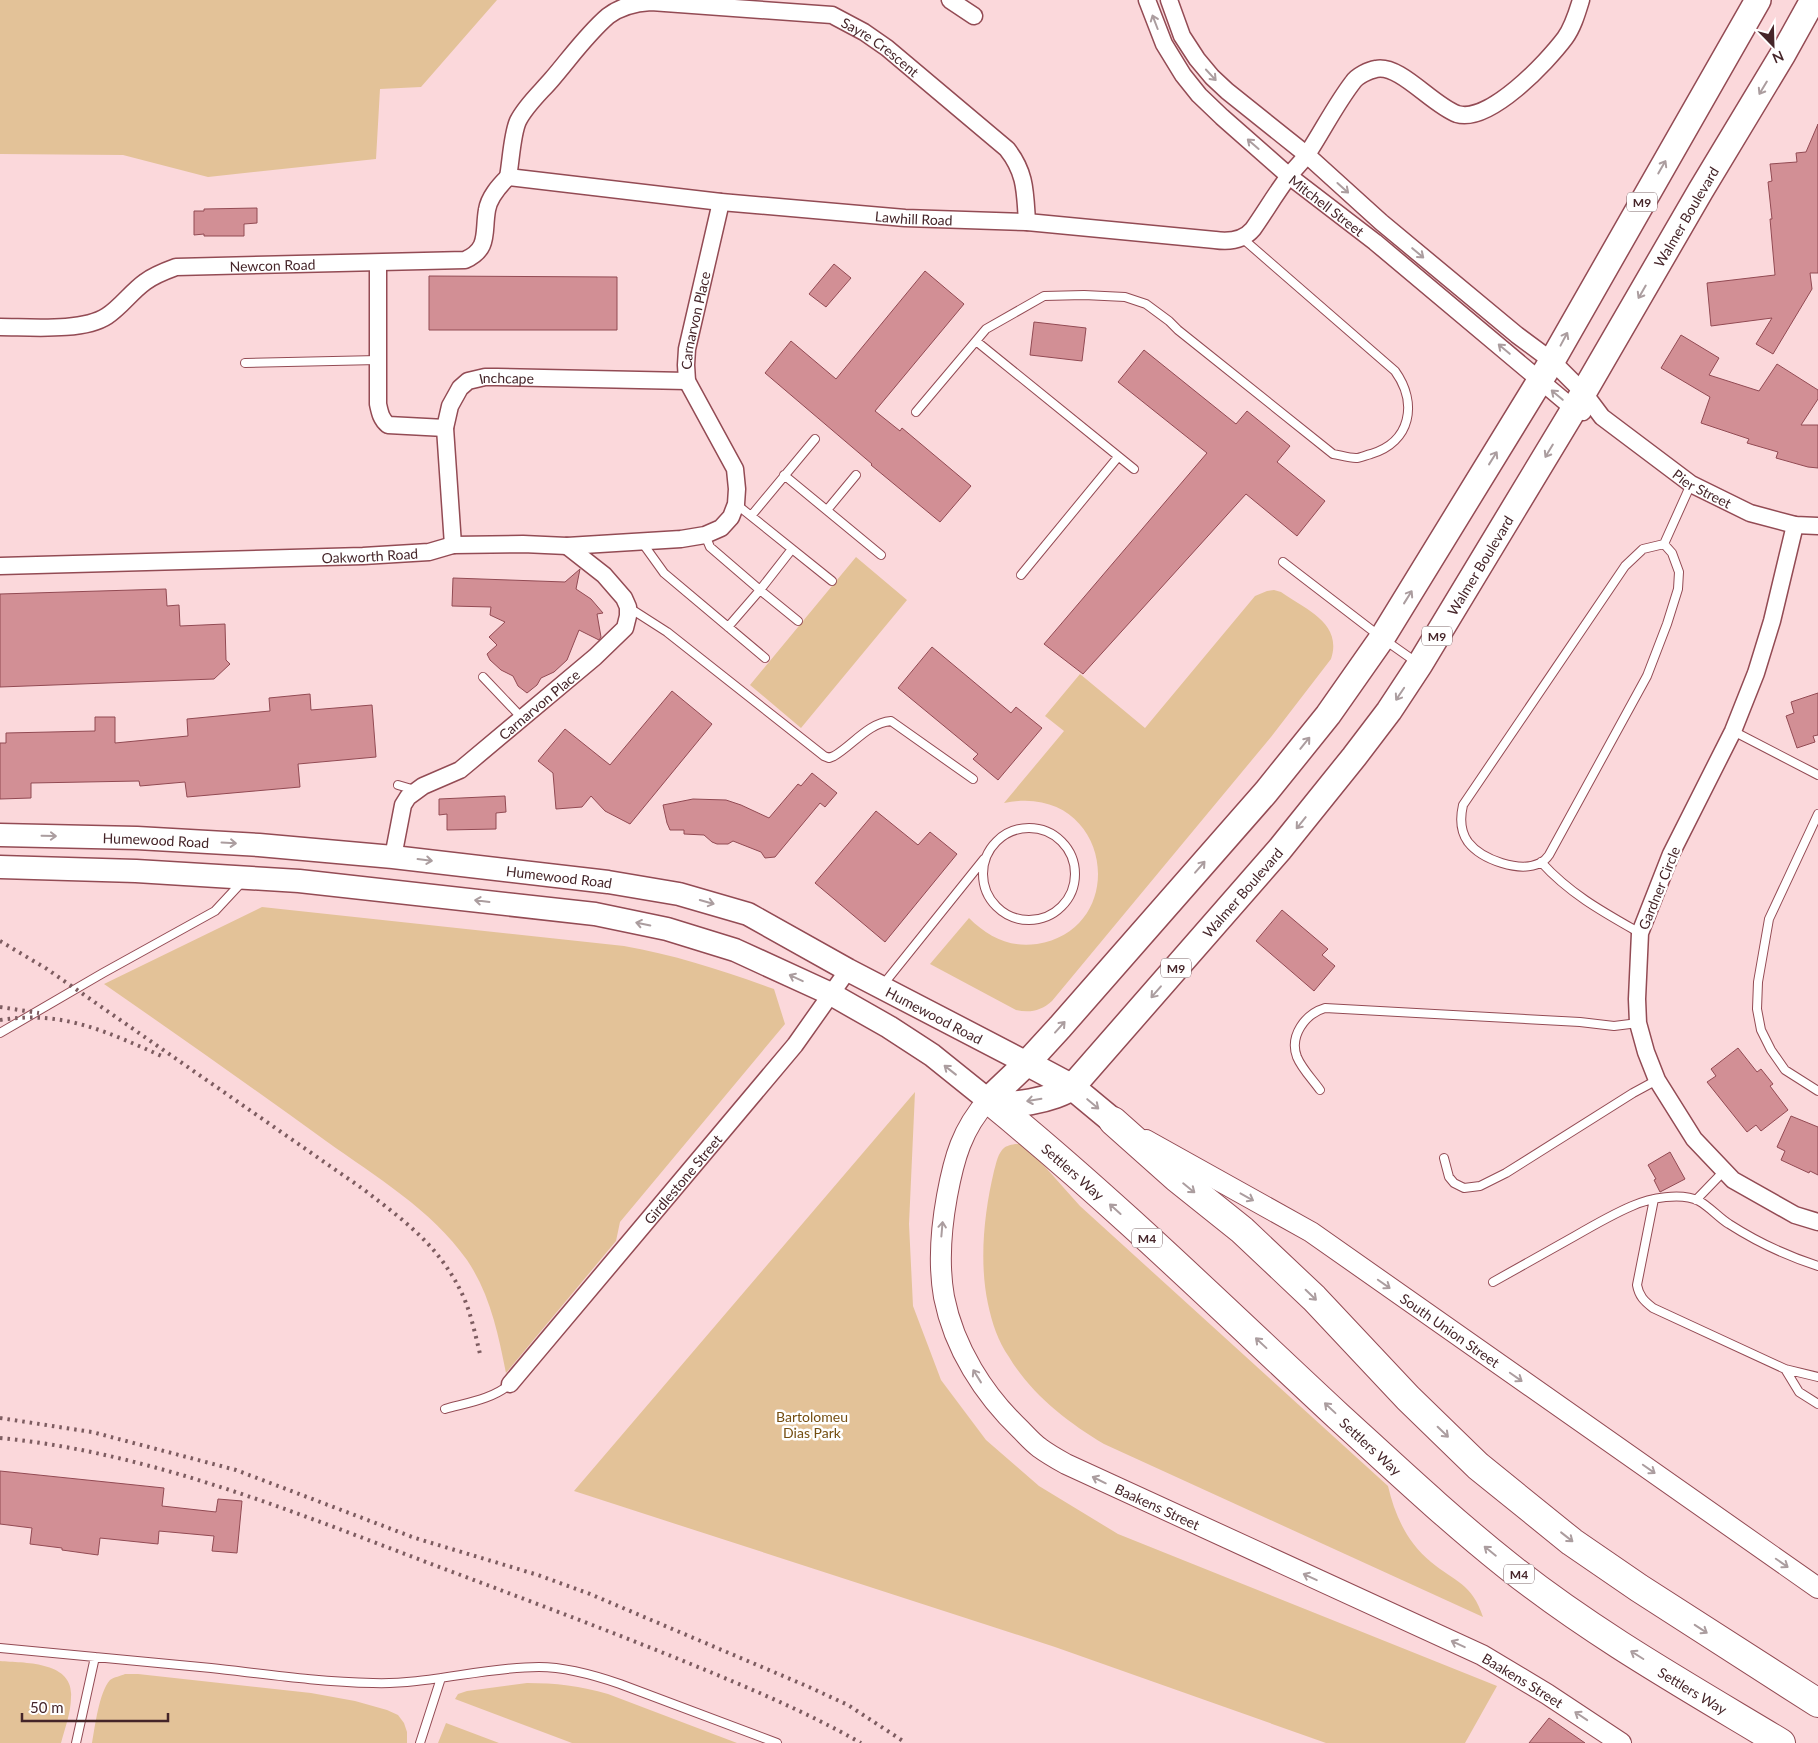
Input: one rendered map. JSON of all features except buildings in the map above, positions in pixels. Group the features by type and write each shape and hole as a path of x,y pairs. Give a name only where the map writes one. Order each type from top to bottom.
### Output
{"highway":[{"name":"Settlers Way","path":"991,1102 1041,1142 1184,1271 1441,1511 1501,1560 1563,1607 1630,1651 1775,1739"},
{"path":"1113,1121 1177,1178 1242,1230 1314,1298 1408,1398 1485,1472 1572,1542 1638,1588 1818,1703"}],"main road":[{"name":"M9","path":"991,1102 1266,792 1328,714 1382,638 1546,371 1758,0"},
{"name":"Walmer Boulevard","path":"991,1102 1004,1105 1066,1093 1280,849 1354,757 1420,664 1579,401 1813,0"},
{"name":"Humewood Road","path":"0,835 146,838 393,856 608,882 679,894 748,914 848,970 1072,1087"},
{"name":"M4","path":"0,867 136,871 247,877 443,896 595,914 666,929 735,950 831,994 925,1050 991,1102"},
{"name":"South Union Street","path":"1072,1087 1113,1121"}],"street":[{"path":"950,0 974,16"},
{"name":"Mitchell Street","path":"1147,0 1164,44 1183,75 1222,117 1289,176 1375,242 1510,354 1546,371"},
{"name":"Mitchell Street","path":"1168,0 1182,36 1196,59 1212,77 1307,155 1381,222 1517,335 1546,371"},
{"path":"1242,238 1253,229 1289,176 1307,155 1354,80 1376,68 1390,69 1407,79 1435,102 1458,114 1472,114 1487,109 1520,86 1549,57 1566,37 1575,20 1581,0"},
{"name":"Sayre Crescent","path":"508,177 513,138 518,120 608,16 624,7 635,3 651,2 832,7 887,48 1007,148 1015,159 1024,181 1028,222"},
{"name":"Lawhill Road","path":"508,177 721,202 905,218 1028,222 1225,241 1242,238"},
{"name":"Newcon Road","path":"0,327 47,327 90,324 107,316 144,282 176,267 456,262 473,257 480,249 484,239 487,209 491,198 508,177"},
{"name":"Carnarvon Place","path":"721,202 687,349 686,365 687,381 735,469 737,489 734,510"},
{"path":"378,263 378,404 383,420 388,425 444,428"},
{"path":"1546,371 1579,401"},
{"path":"1546,371 1579,401"},
{"name":"Inchcape","path":"453,545 444,428 450,406 460,388 468,381 485,377 687,381"},
{"name":"Pier Street","path":"1579,401 1691,484 1750,513 1795,524 1818,526"},
{"name":"Oakworth Road","path":"0,566 363,556 429,552 453,545 524,544 567,546 681,539 705,535 722,528 734,510"},
{"name":"Gardner Circle","path":"1795,524 1772,621 1756,673 1733,731 1671,854 1640,933 1637,975 1638,1023 1646,1052 1657,1080 1694,1139 1733,1180 1787,1210 1818,1222"},
{"path":"567,546 604,575 624,598 628,607"},
{"name":"Carnarvon Place","path":"415,791 460,770 613,640 625,628 628,607"},
{"path":"393,856 403,805 415,791"},
{"name":"Girdlestone Street","path":"510,1384 795,1046 848,970"},
{"name":"Baakens Street","path":"991,1102 975,1114 960,1143 949,1187 940,1250 944,1298 955,1333 965,1357 999,1408 1039,1447 1066,1464 1482,1656 1547,1694 1621,1743"},
{"name":"South Union Street","path":"1113,1121 1311,1232 1818,1588"}],"lane":[{"path":"916,412 986,329 1044,296 1125,297 1146,304 1169,321 1333,454 1356,458 1380,451 1395,441 1407,422 1409,402 1403,382 1395,371 1242,238"},
{"path":"976,341 1134,470"},
{"path":"245,363 378,360"},
{"path":"751,516 814,439"},
{"path":"1021,575 1118,457"},
{"path":"784,475 881,555"},
{"path":"827,510 856,475"},
{"path":"1664,544 1691,484"},
{"path":"734,510 751,516 832,582"},
{"path":"705,535 710,547 798,620"},
{"path":"641,542 664,573 765,658"},
{"path":"1664,544 1672,553 1676,563 1678,589 1647,676 1549,855 1541,862 1519,866 1496,862 1482,854 1469,843 1462,830 1460,817 1463,805 1625,566 1643,549 1664,544"},
{"path":"728,627 792,549"},
{"path":"1283,562 1382,638 1420,664"},
{"path":"628,607 667,632 824,756 829,758 834,756 872,727 882,722 891,721 973,779"},
{"path":"483,677 522,718"},
{"path":"1733,731 1818,775"},
{"path":"398,785 415,791"},
{"path":"1818,814 1769,919 1758,982 1757,1009 1762,1030 1771,1050 1785,1070 1818,1091"},
{"path":"880,987 984,859 997,839 1019,828 1044,829 1064,842 1075,864 1074,888 1060,908 1038,919 1014,918 994,905 983,883 984,859"},
{"path":"1541,862 1557,879 1582,899 1640,933"},
{"path":"0,1033 103,973 215,912 247,877"},
{"path":"1320,1090 1297,1058 1295,1047 1300,1027 1308,1016 1325,1008 1580,1022 1614,1026 1638,1023"},
{"path":"1444,1158 1449,1177 1454,1183 1464,1188 1480,1186 1506,1173 1633,1093 1657,1080"},
{"path":"1696,1200 1724,1172"},
{"path":"1493,1282 1601,1221 1634,1205 1672,1197 1696,1200 1729,1224 1756,1240 1787,1256 1818,1266"},
{"path":"1654,1200 1637,1285 1638,1292 1643,1299 1653,1308 1785,1369 1818,1377"},
{"path":"1785,1369 1799,1392 1818,1404"},
{"path":"445,1409 483,1398 498,1392 510,1384"},
{"path":"0,1648 374,1684 525,1668 540,1667 568,1670 620,1684 776,1743"},
{"path":"76,1743 95,1657"},
{"path":"420,1743 441,1678"}],"green space":[{"path":"0,0 497,0 421,87 380,89 376,159 208,177 123,155 0,154"},
{"path":"856,557 907,600 801,728 750,685"},
{"path":"1274,590 1281,592 1311,611 1327,626 1332,636 1331,659 1271,737 1052,1001 1044,1007 1035,1010 1016,1010 930,964 969,918 984,931 1000,940 1027,945 1037,944 1068,932 1087,912 1097,887 1097,859 1087,834 1068,814 1040,802 1004,803 1064,731 1045,716 1080,674 1145,728 1255,596"},
{"path":"262,907 624,946 662,954 700,964 774,989 785,1024 620,1222 616,1241 506,1373 492,1314 482,1286 467,1260 437,1225 420,1209 383,1181 104,984"},
{"name":"Bartolomeu Dias Park","path":"915,1092 909,1224 913,1306 941,1380 986,1440 1039,1486 1118,1534 1497,1686 1465,1743 1326,1743 1055,1647 574,1491"},
{"path":"1022,1144 1030,1150 1080,1206 1388,1486 1398,1518 1415,1546 1431,1562 1468,1590 1479,1606 1483,1617 1104,1444 1063,1417 1039,1395 1005,1351 991,1318 985,1288 983,1255 985,1220 991,1187 1000,1152 1006,1147"},
{"path":"0,1661 46,1666 65,1676 70,1685 71,1703 61,1743 0,1743"},
{"path":"125,1674 311,1693 355,1701 398,1715 404,1723 407,1732 407,1743 92,1743 98,1710 106,1685 110,1680"},
{"path":"527,1683 568,1686 608,1694 737,1743 572,1743 455,1699 458,1694 467,1691"},
{"path":"446,1723 499,1743 438,1743"}],"railway":[{"path":"0,941 47,969 363,1189 408,1225 445,1264 455,1280 464,1298 481,1358"},
{"path":"0,1007 39,1013"},
{"path":"0,1020 45,1018 85,1025 164,1057"},
{"path":"0,1418 92,1432 236,1470 415,1538 538,1575 590,1594 809,1687 848,1705 906,1743"},
{"path":"0,1438 59,1446 117,1458 175,1473 290,1511 570,1616 681,1660 795,1709 861,1743"}]}
